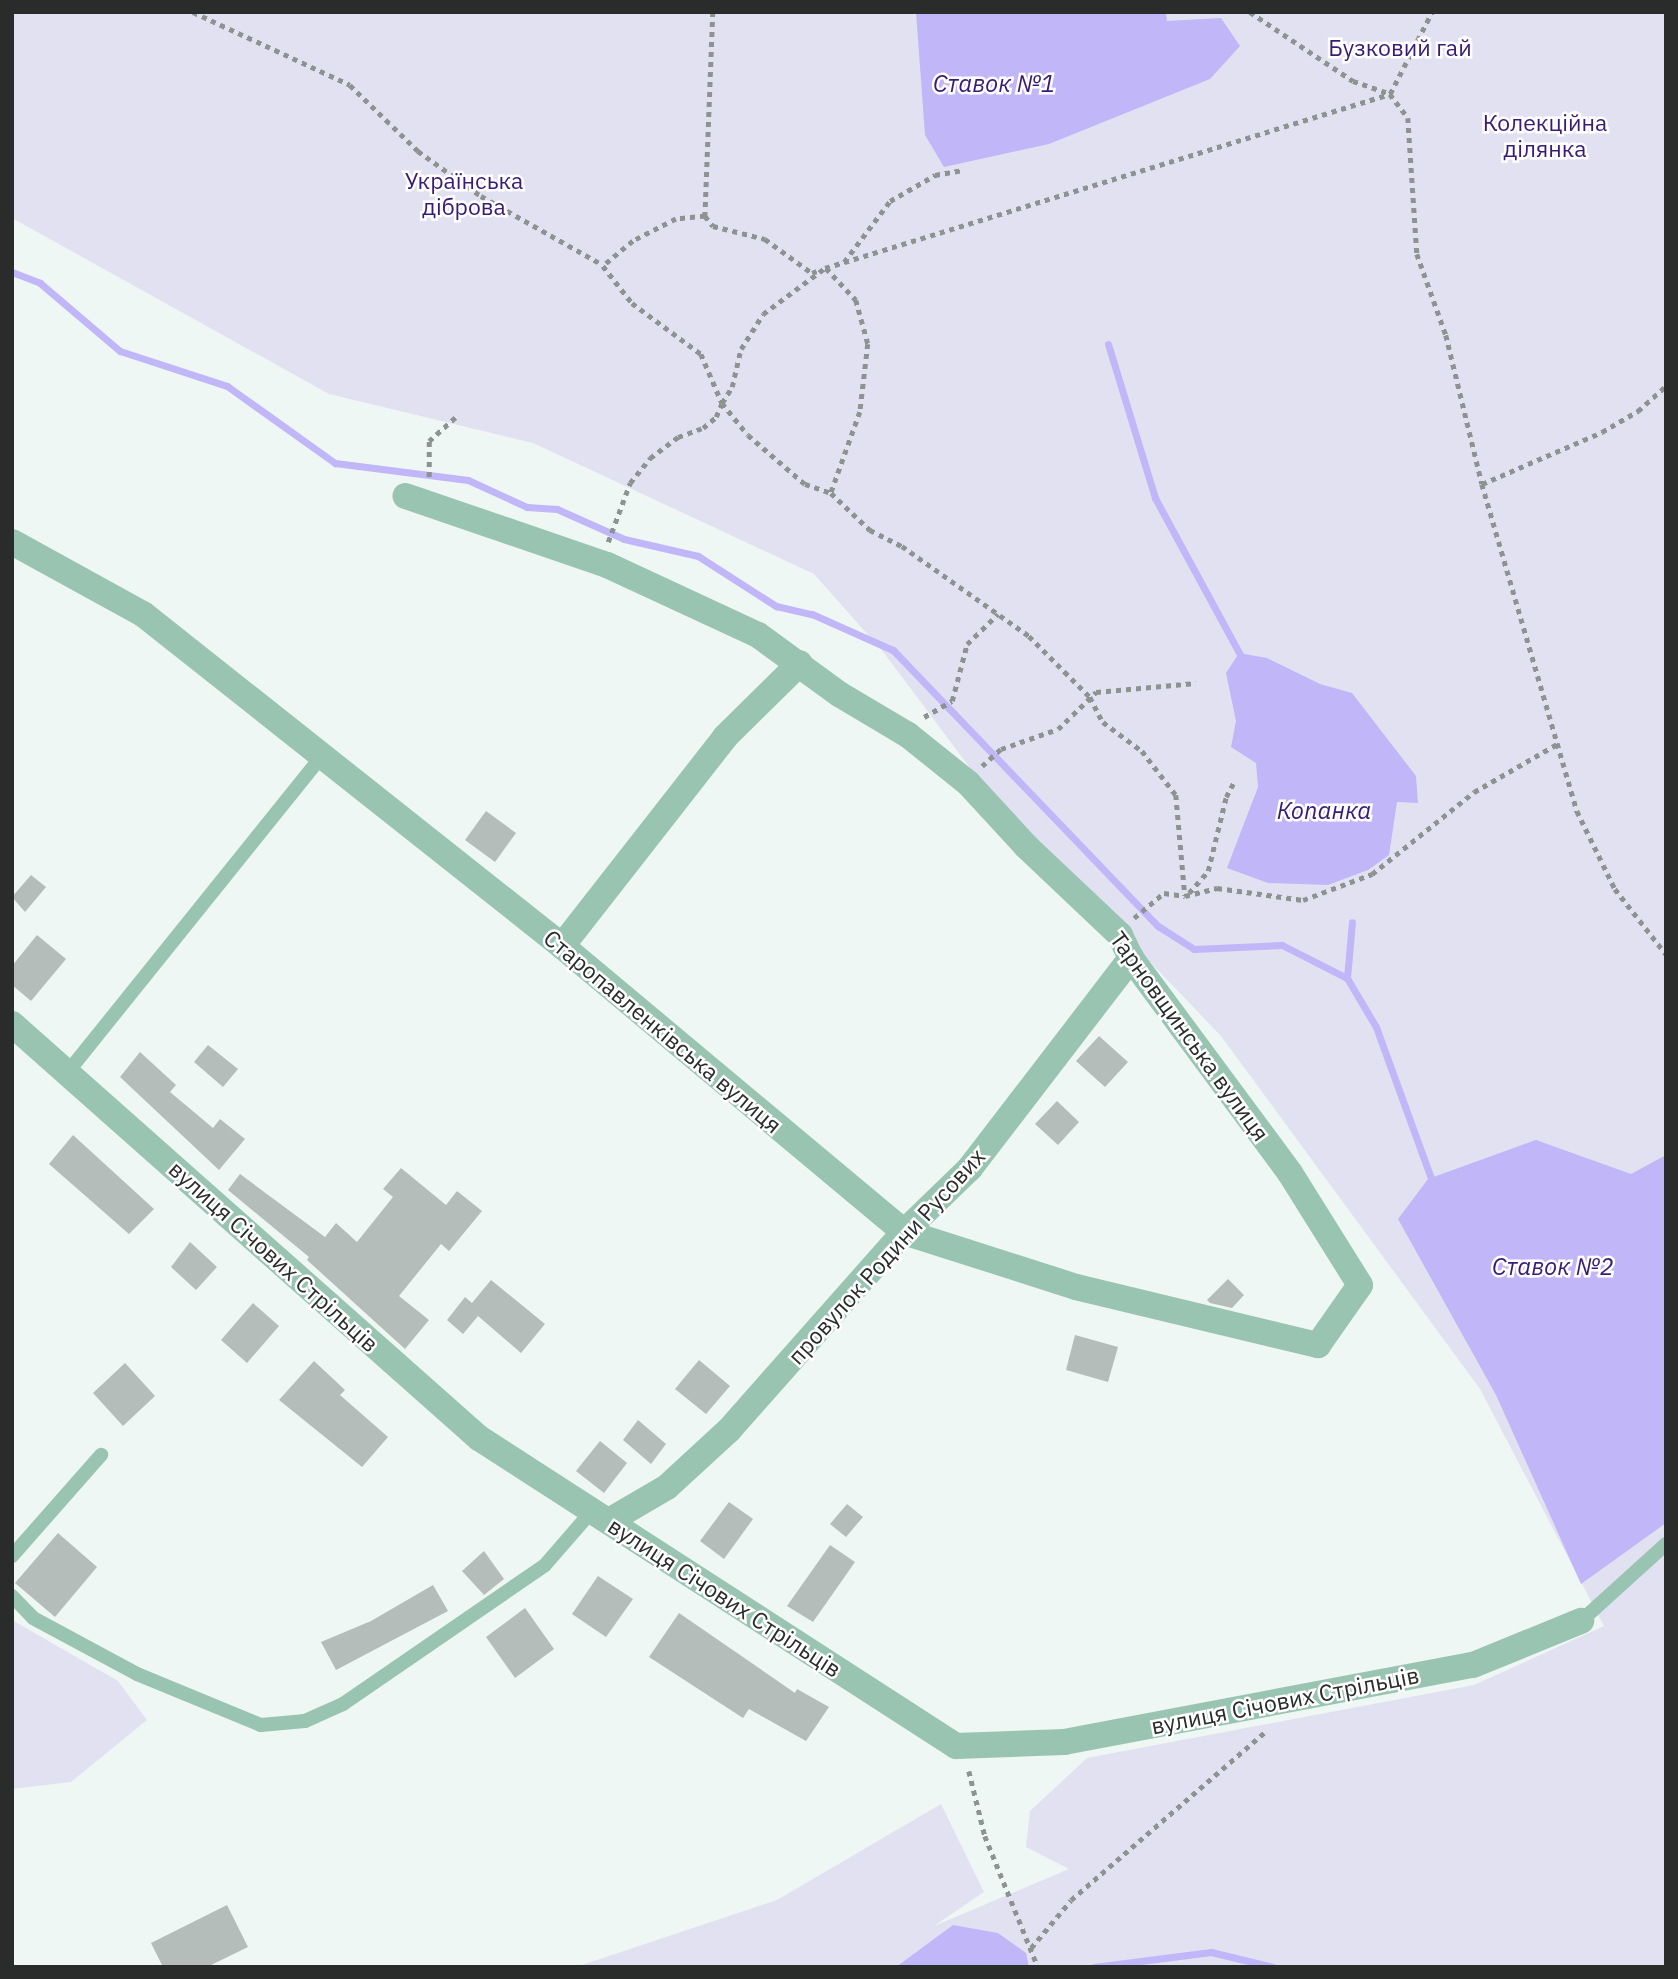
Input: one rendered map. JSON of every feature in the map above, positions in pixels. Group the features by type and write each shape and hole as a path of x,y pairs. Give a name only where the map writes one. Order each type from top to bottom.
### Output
{"street":[{"name":"Тарновщинська вулиця","path":"406,496 607,565 758,635 839,694 908,735 968,783 1026,846 1120,935 1131,958 1290,1173 1360,1284"},
{"name":"Старопавленківська вулиця","path":"12,542 143,614 320,758 562,946 904,1232 1076,1287 1318,1345 1360,1284"},
{"path":"562,946 725,737 800,663"},
{"name":"провулок Родини Русових","path":"600,1516 667,1487 729,1430 904,1232 970,1168 1131,958"},
{"name":"вулиця Січових Стрільців","path":"12,1024 479,1438 956,1746 1064,1742 1473,1665 1581,1621"}],"lane":[{"path":"67,1073 320,758"},
{"path":"12,1556 101,1455"},
{"path":"12,1596 33,1618 137,1674 261,1725 305,1721 343,1704 545,1565 600,1516"},
{"path":"1581,1621 1666,1545"}],"path":[{"path":"193,12 350,85 418,151 481,197 603,266 632,303 701,354 722,403 748,435 806,484 831,493 870,530 902,546 1029,636 1090,697 1103,722 1142,751 1176,795 1185,896"},
{"path":"713,12 705,216 713,226 765,239 812,272 1390,94 1432,12"},
{"path":"1250,12 1353,81 1390,94 1408,118 1418,254 1446,335 1482,484 1577,811 1615,889 1666,954"},
{"path":"843,262 890,201 934,175 962,170"},
{"path":"603,266 633,241 676,219 705,216"},
{"path":"610,537 630,484 650,458 678,437 703,428 716,417 732,387 741,349 763,314 825,268"},
{"path":"825,268 856,300 868,344 860,412 831,493"},
{"path":"1482,484 1602,432 1638,411 1666,386"},
{"path":"428,470 429,441 457,415"},
{"path":"945,709 952,701 967,644 998,614"},
{"path":"988,759 1001,749 1058,729 1090,697 1135,685 1196,683"},
{"path":"1138,912 1164,893 1185,896 1217,888 1303,900 1372,874 1474,792 1557,744"},
{"path":"1185,896 1209,871 1226,797 1235,780"},
{"path":"1031,1948 1071,1900 1276,1722"},
{"path":"956,1746 973,1778 985,1836 1038,1967"}],"green space":[{"path":"12,12 1666,12 1666,1967 576,1967 777,1900 941,1804 984,1892 934,1926 1069,1869 1026,1847 1030,1811 1087,1758 1474,1685 1604,1626 1480,1389 1221,1036 991,796 884,653 814,574 533,443 329,394 12,218"},
{"path":"12,1620 118,1681 147,1720 71,1782 12,1789"}],"water":[{"name":"Ставок №1","path":"916,12 1166,12 1167,21 1221,18 1240,46 1210,79 1049,144 944,167 925,135"},
{"name":"Копанка","path":"1239,653 1267,658 1320,684 1352,693 1416,776 1418,803 1397,802 1389,855 1368,870 1328,885 1268,883 1227,868 1258,787 1256,763 1231,747 1236,721 1226,673"},
{"name":"Ставок №2","path":"1536,1140 1631,1174 1666,1155 1666,1523 1581,1584 1496,1395 1398,1219 1428,1179"},
{"path":"953,1925 998,1933 1026,1953 1029,1967 896,1967"}],"building":[{"path":"486,811 516,833 495,862 465,840"},
{"path":"31,875 46,887 25,912 12,897"},
{"path":"37,935 66,959 31,1001 12,985 12,966"},
{"path":"1099,1036 1128,1062 1105,1087 1076,1061"},
{"path":"208,1045 238,1069 223,1087 194,1062"},
{"path":"140,1052 176,1085 170,1092 213,1128 220,1119 245,1139 219,1170 120,1077"},
{"path":"1057,1101 1079,1122 1058,1145 1035,1124"},
{"path":"73,1135 154,1209 129,1234 49,1164"},
{"path":"401,1168 446,1205 457,1191 482,1211 449,1251 441,1244 399,1296 429,1320 405,1349 307,1260 309,1257 228,1190 240,1174 325,1237 336,1223 357,1242 393,1197 383,1189"},
{"path":"190,1242 217,1267 196,1290 171,1267"},
{"path":"1228,1279 1244,1295 1232,1308 1210,1303 1207,1300"},
{"path":"491,1280 545,1324 521,1353 478,1316 463,1334 447,1320 465,1297 472,1303"},
{"path":"253,1303 279,1326 247,1363 221,1340"},
{"path":"1075,1335 1118,1347 1108,1382 1066,1370"},
{"path":"699,1360 730,1386 706,1414 675,1389"},
{"path":"314,1361 345,1390 340,1395 388,1437 362,1467 279,1400"},
{"path":"125,1363 155,1396 123,1426 93,1393"},
{"path":"638,1420 666,1444 651,1464 623,1440"},
{"path":"600,1441 627,1463 604,1493 576,1471"},
{"path":"729,1502 753,1519 724,1559 700,1541"},
{"path":"847,1504 863,1517 846,1537 830,1524"},
{"path":"58,1533 97,1567 55,1617 15,1583"},
{"path":"830,1545 855,1562 813,1622 787,1606"},
{"path":"484,1551 504,1579 484,1595 462,1571"},
{"path":"598,1576 633,1599 606,1637 572,1614"},
{"path":"433,1585 448,1611 336,1670 321,1642 371,1621"},
{"path":"525,1608 554,1649 515,1678 486,1637"},
{"path":"679,1613 795,1693 797,1689 829,1707 806,1741 749,1709 743,1718 649,1657"},
{"path":"227,1905 248,1947 207,1967 163,1967 151,1943"}],"waterway":[{"path":"12,272 40,283 120,351 227,386 335,463 468,480 527,507 557,509 624,539 698,556 776,606 812,614 893,650 1158,926 1194,949 1282,945 1347,978 1376,1027 1433,1184"},
{"path":"1108,344 1155,498 1243,660"},
{"path":"1347,978 1352,922"},
{"path":"1094,1967 1211,1952 1273,1967"}],"park label":[{"name":"Бузковий гай","path":"1400,47"},
{"name":"Колекційна ділянка","path":"1545,135"},
{"name":"Українська діброва","path":"464,193"}]}
